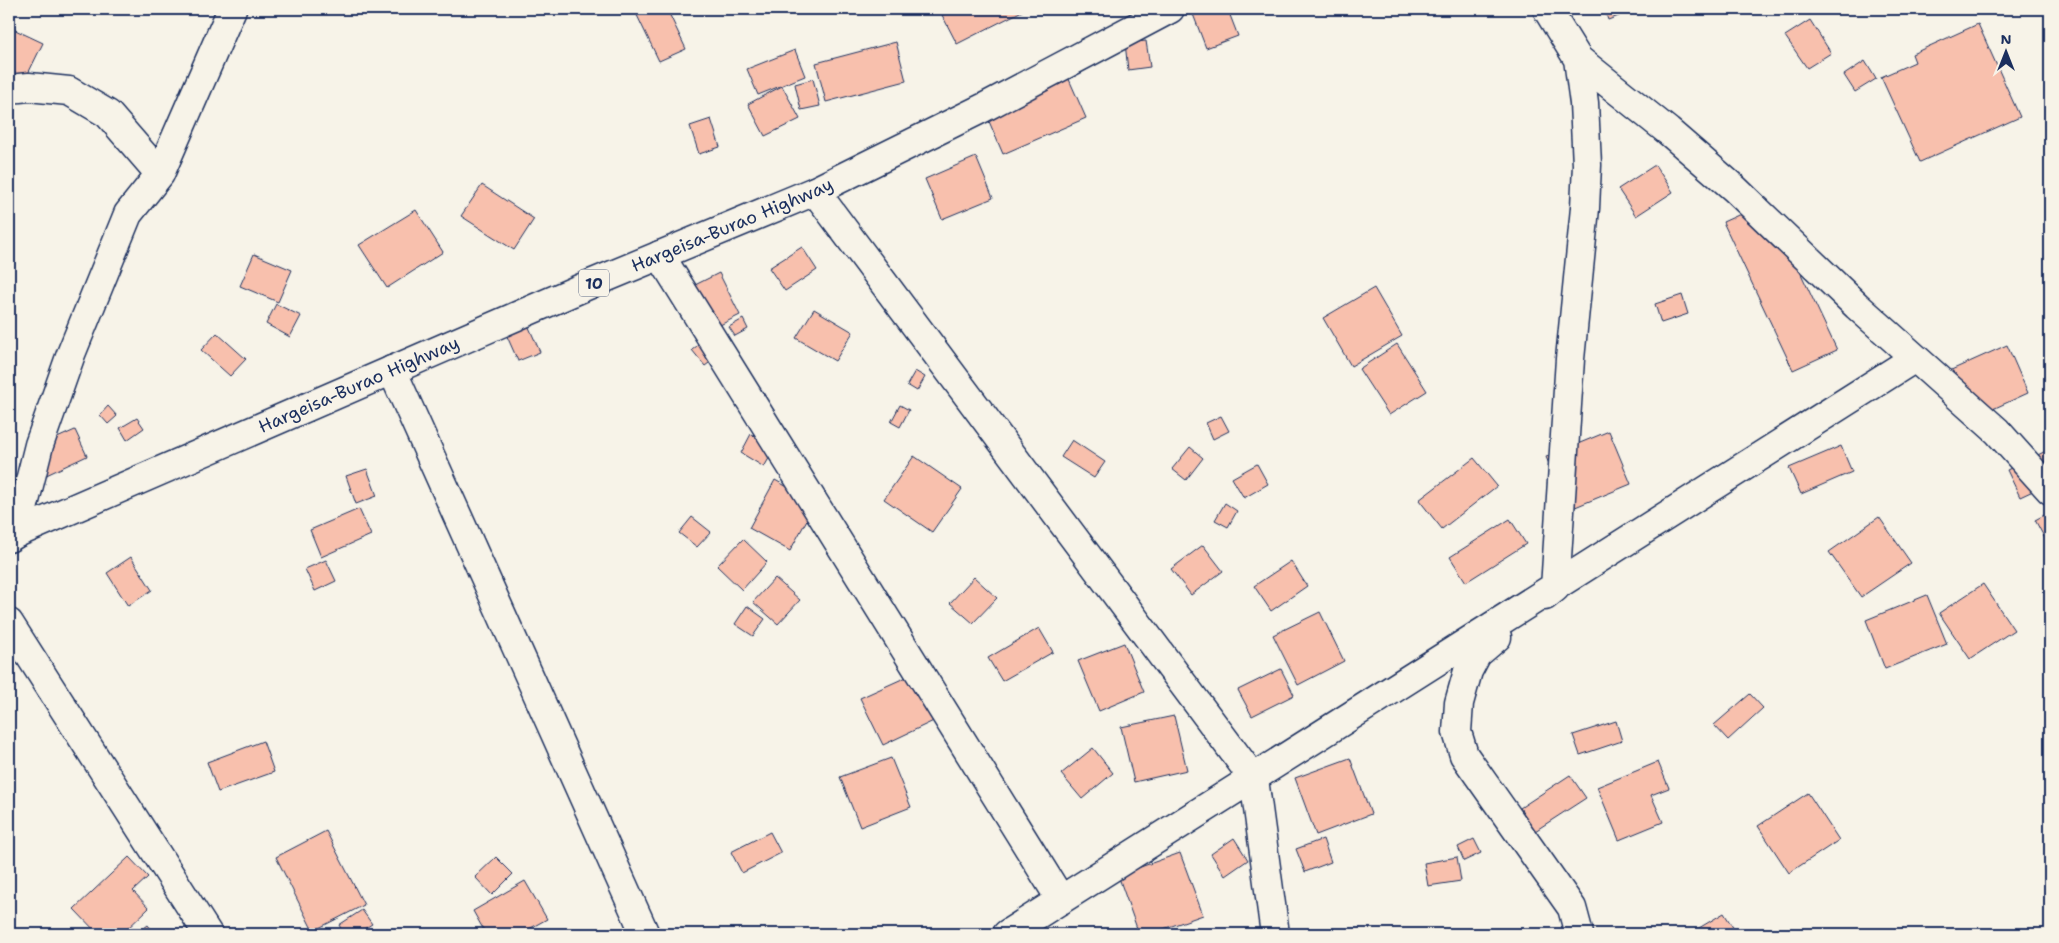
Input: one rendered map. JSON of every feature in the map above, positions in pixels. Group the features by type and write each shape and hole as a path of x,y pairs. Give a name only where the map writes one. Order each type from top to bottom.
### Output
{"main road":[{"path":"13,536 39,445 71,354 128,214 160,174 232,9"},
{"name":"Hargeisa-Burao Highway","path":"13,536 392,370 815,191 983,108 1170,9"},
{"path":"1547,9 1578,59 1668,131 1735,189 1915,358 1998,431 2050,490"},
{"path":"1578,59 1584,103 1588,165 1570,359 1555,588 1477,654 1468,671 1461,695 1456,732 1464,756 1572,908 1579,934"},
{"path":"9,89 29,87 69,91 108,114 160,174"},
{"path":"815,191 1254,778 1275,934"},
{"path":"660,255 1061,900"},
{"path":"1007,934 1915,358"},
{"path":"392,370 645,934"},
{"path":"9,623 208,934"}],"building":[{"path":"634,9 667,9 686,49 659,61"},
{"path":"955,9 1026,9 957,44 942,15"},
{"path":"1191,9 1231,9 1228,10 1238,36 1206,48"},
{"path":"1604,9 1631,9 1632,11 1608,20"},
{"path":"1810,20 1831,53 1807,68 1785,36"},
{"path":"1978,24 2020,117 1920,162 1881,77 1915,62 1912,54"},
{"path":"9,27 43,43 22,86 9,79"},
{"path":"1146,41 1150,67 1128,70 1125,43"},
{"path":"896,42 906,81 826,102 816,63"},
{"path":"795,50 805,76 758,95 747,69"},
{"path":"1865,61 1876,79 1855,92 1844,75"},
{"path":"1068,77 1086,118 1003,154 985,112"},
{"path":"813,79 820,106 801,110 795,84"},
{"path":"782,86 800,119 765,136 748,104"},
{"path":"711,119 720,147 699,154 690,126"},
{"path":"976,157 993,198 942,219 925,179"},
{"path":"1655,165 1673,192 1636,216 1618,189"},
{"path":"482,185 534,219 514,250 461,216"},
{"path":"1767,202 1837,350 1793,370 1723,222"},
{"path":"416,210 443,252 387,288 359,245"},
{"path":"802,247 817,270 785,291 769,268"},
{"path":"254,254 292,270 278,302 240,286"},
{"path":"719,273 740,315 714,328 693,286"},
{"path":"1374,288 1402,336 1351,366 1323,318"},
{"path":"1682,295 1688,314 1661,323 1655,304"},
{"path":"276,304 301,316 290,337 266,324"},
{"path":"814,309 853,332 835,361 796,338"},
{"path":"743,319 748,329 735,336 729,327"},
{"path":"528,325 540,352 518,361 506,334"},
{"path":"217,333 246,359 230,376 201,350"},
{"path":"708,337 721,354 705,366 692,350"},
{"path":"1397,344 1427,391 1389,415 1359,369"},
{"path":"2007,345 2028,393 1971,419 1949,371"},
{"path":"915,371 925,377 917,391 907,385"},
{"path":"900,405 909,410 900,427 891,422"},
{"path":"108,406 117,416 108,424 100,415"},
{"path":"1221,416 1229,431 1213,439 1206,423"},
{"path":"137,418 144,428 127,440 120,428"},
{"path":"75,430 87,456 40,478 28,451"},
{"path":"1609,431 1631,484 1568,510 1546,457"},
{"path":"751,434 775,448 764,467 741,453"},
{"path":"1072,440 1105,462 1094,478 1061,457"},
{"path":"1841,446 1852,472 1801,494 1789,468"},
{"path":"1190,447 1203,458 1186,480 1172,469"},
{"path":"2050,449 2050,483 2020,497 2007,470"},
{"path":"914,456 962,489 932,532 884,499"},
{"path":"1474,458 1497,486 1442,529 1419,500"},
{"path":"1257,464 1268,484 1244,498 1232,478"},
{"path":"367,469 377,496 356,504 346,476"},
{"path":"775,480 816,503 790,551 749,528"},
{"path":"1225,503 1237,511 1228,527 1215,520"},
{"path":"359,509 371,535 321,557 310,530"},
{"path":"2050,512 2050,548 2035,520"},
{"path":"692,517 711,532 697,547 679,533"},
{"path":"1879,517 1911,563 1861,597 1829,552"},
{"path":"1510,519 1526,544 1466,582 1450,557"},
{"path":"743,539 767,562 742,590 717,566"},
{"path":"1203,545 1223,571 1191,595 1171,569"},
{"path":"131,557 152,590 128,606 107,573"},
{"path":"326,560 336,581 315,591 305,569"},
{"path":"1291,561 1307,586 1271,611 1254,586"},
{"path":"974,577 997,598 973,623 950,603"},
{"path":"775,578 800,600 778,624 753,602"},
{"path":"1983,584 2014,630 1970,659 1939,613"},
{"path":"1927,595 1947,644 1885,669 1866,620"},
{"path":"747,606 765,619 753,636 735,624"},
{"path":"1320,612 1344,661 1298,685 1273,635"},
{"path":"1039,628 1053,652 1002,681 988,658"},
{"path":"1124,643 1144,692 1099,711 1078,661"},
{"path":"1281,669 1294,695 1252,716 1238,690"},
{"path":"922,670 944,716 883,745 860,698"},
{"path":"1750,694 1763,708 1728,740 1714,725"},
{"path":"1174,716 1187,770 1134,782 1121,727"},
{"path":"1616,721 1622,741 1580,755 1573,735"},
{"path":"263,741 274,772 218,792 207,762"},
{"path":"1093,748 1113,773 1082,799 1061,774"},
{"path":"891,758 911,807 860,827 840,777"},
{"path":"1350,758 1371,814 1316,835 1295,778"},
{"path":"1658,762 1669,788 1651,795 1663,822 1619,840 1597,787"},
{"path":"1570,775 1586,798 1535,831 1520,808"},
{"path":"1808,793 1839,840 1789,873 1758,826"},
{"path":"326,831 364,905 313,931 276,857"},
{"path":"770,832 781,853 742,873 731,852"},
{"path":"1234,838 1248,860 1225,876 1211,854"},
{"path":"1323,839 1331,862 1305,872 1296,849"},
{"path":"1474,839 1481,853 1464,861 1458,847"},
{"path":"1180,853 1203,915 1149,934 1139,934 1118,875"},
{"path":"129,857 148,877 133,891 149,908 122,934 98,934 74,909"},
{"path":"496,857 513,874 492,895 475,877"},
{"path":"1457,857 1461,881 1428,886 1424,863"},
{"path":"525,881 547,919 520,934 486,934 473,911"},
{"path":"362,910 372,924 356,934 344,934 339,925"},
{"path":"1724,913 1737,934 1689,934"},
{"path":"148,925 155,934 136,934"}]}
